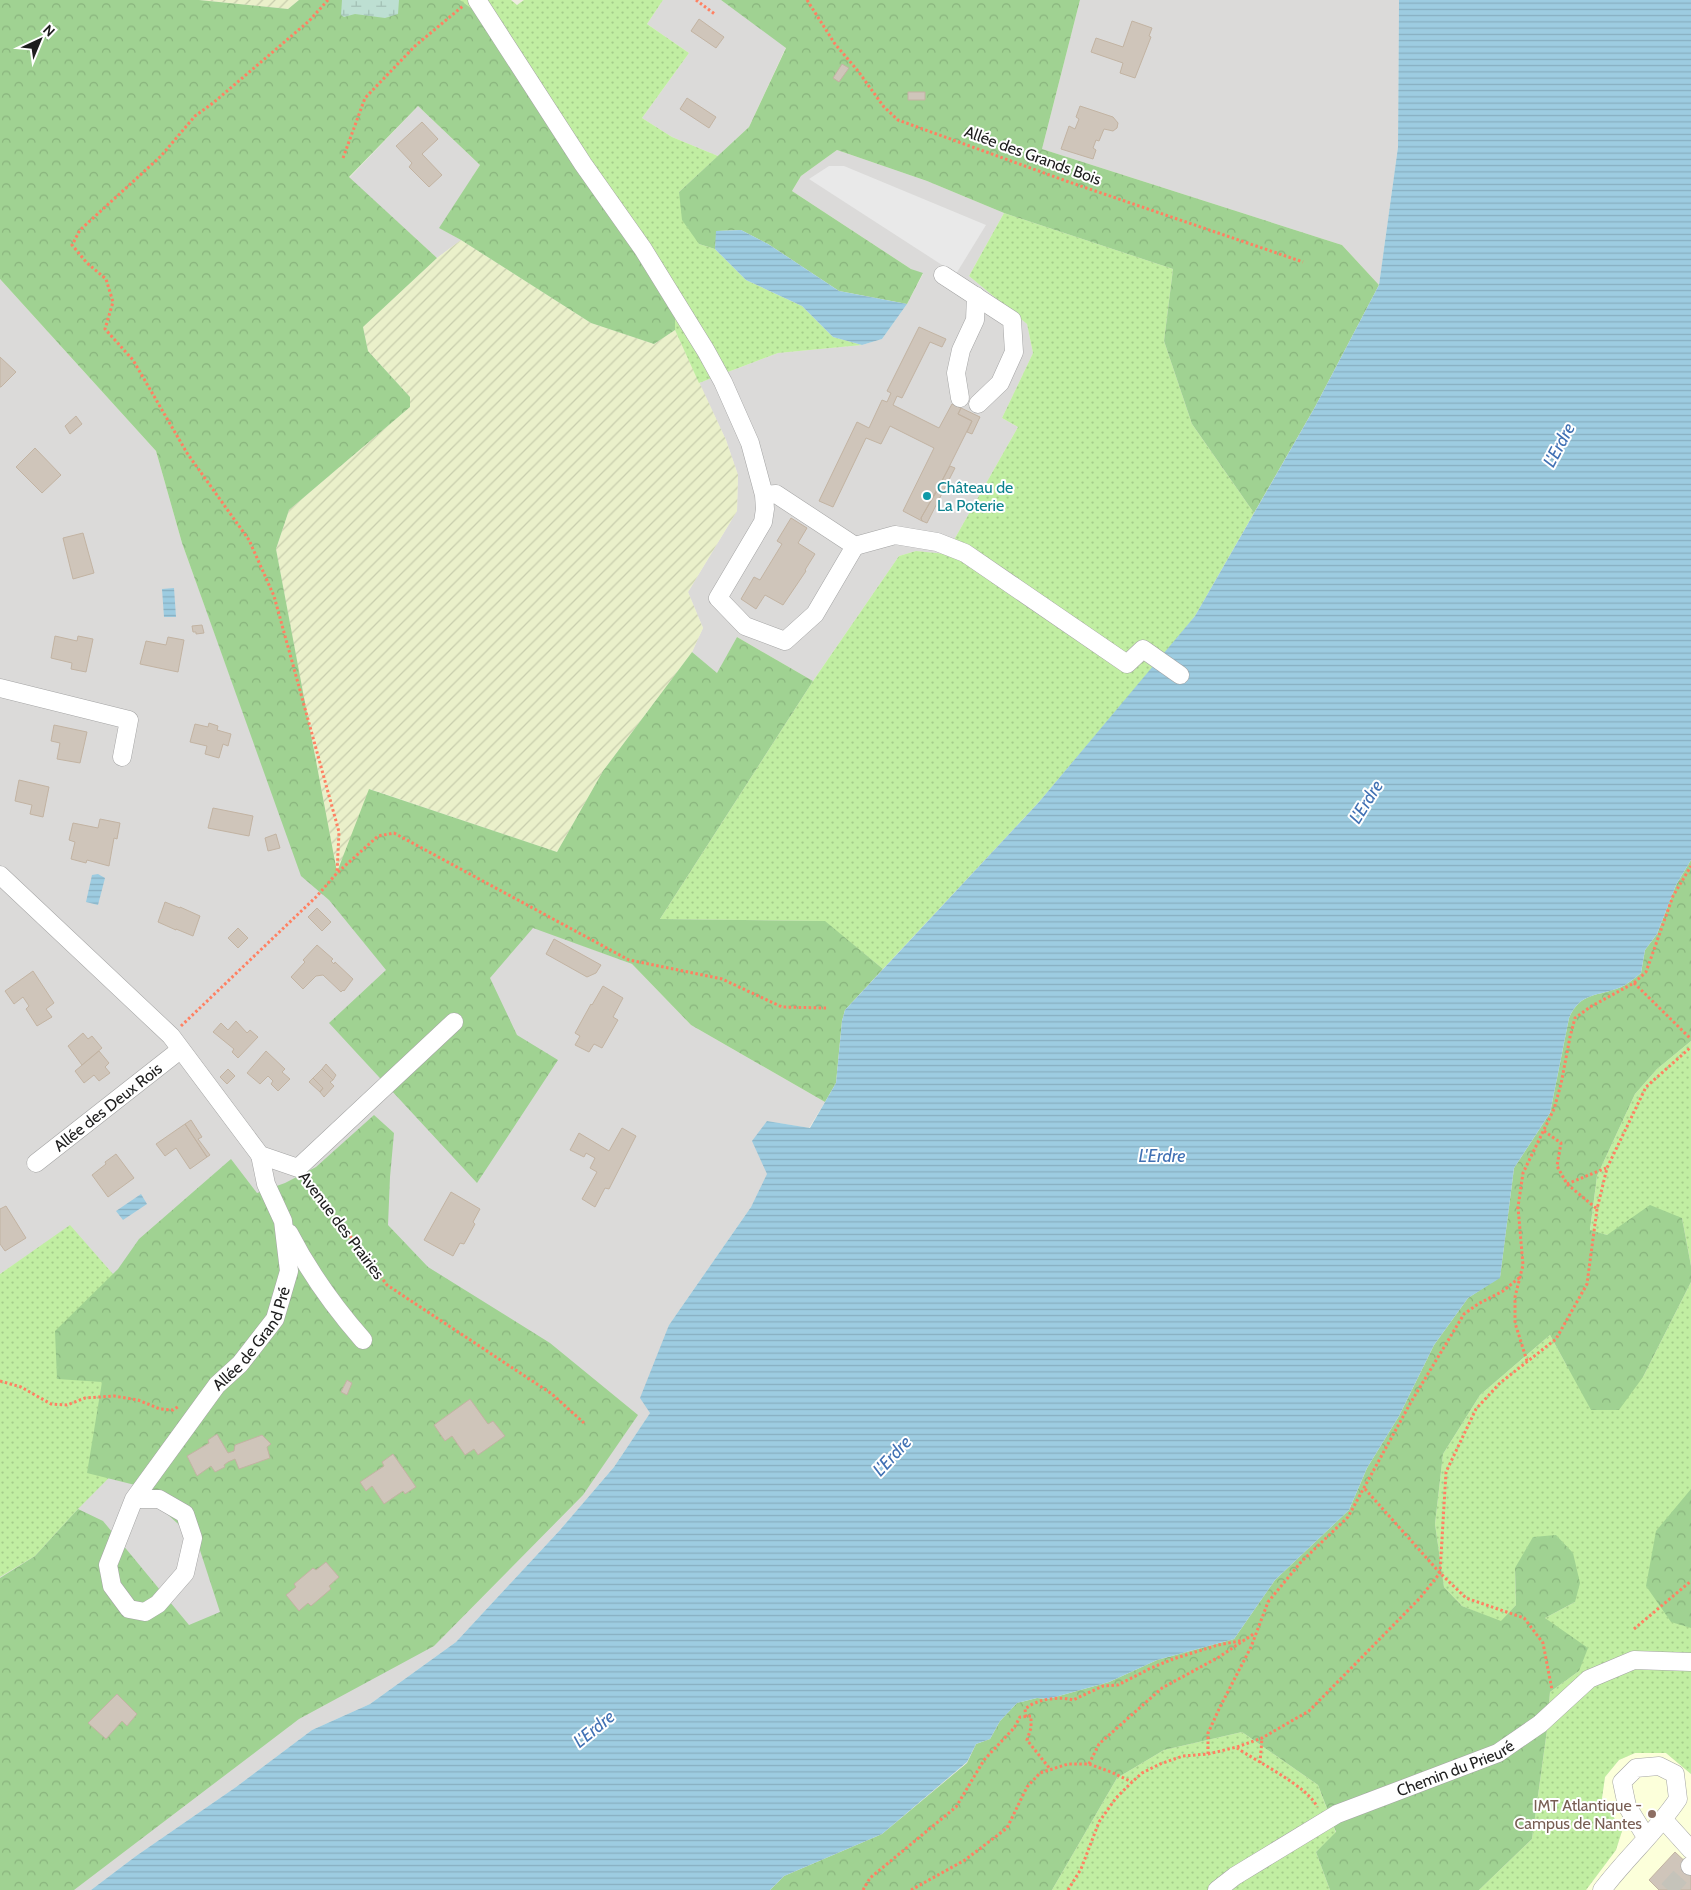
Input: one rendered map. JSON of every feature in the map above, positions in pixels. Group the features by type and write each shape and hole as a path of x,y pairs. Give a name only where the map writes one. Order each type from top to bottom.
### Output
{"street":[{"path":"477,0 583,164 643,248 706,350 747,435 764,495 765,509 763,522 718,598 745,626 785,641 815,614 854,546 895,535 937,542 965,553 1127,664 1144,650 1180,675"},
{"path":"943,275 1012,320 1014,352 1000,383 978,404"},
{"path":"960,398 956,374 960,350 975,320 976,296"},
{"path":"764,495 776,494 854,546"},
{"path":"0,688 130,720 122,757"},
{"path":"0,875 176,1043 260,1154"},
{"path":"298,1168 454,1022"},
{"name":"Allée des Deux Rois","path":"36,1163 176,1043"},
{"name":"Avenue des Prairies","path":"260,1154 298,1168"},
{"name":"Allée de Grand Pré","path":"134,1499 159,1499 184,1514 192,1538 185,1573 158,1604 145,1612 129,1609 112,1586 108,1565 134,1499 216,1385 240,1364 276,1319 289,1270 283,1221 266,1184 260,1154"},
{"path":"283,1221 301,1257 338,1312 363,1340"},
{"name":"Chemin du Prieuré","path":"1217,1890 1235,1876 1337,1814 1498,1753 1540,1724 1589,1679 1634,1660 1691,1662"},
{"path":"1602,1890 1646,1837 1664,1820 1678,1799 1674,1774 1659,1766 1636,1768 1622,1782 1627,1806 1646,1837"},
{"path":"1664,1820 1691,1860"}],"path":[{"path":"328,0 309,21 213,103 195,116 161,156 80,230 72,245 87,263 106,279 113,302 106,329 132,360 187,453 249,540 274,596 339,832 337,873"},
{"path":"343,158 365,98 415,46 470,0"},
{"path":"696,0 716,15"},
{"name":"Allée des Grands Bois","path":"807,0 835,44 858,71 884,107 898,120 1303,262"},
{"path":"176,1043 337,873 378,836 394,833 629,960 722,979 782,1007 826,1008"},
{"path":"1528,1362 1515,1323 1515,1297 1524,1265 1518,1207 1523,1173 1554,1109 1575,1018 1590,1007 1634,983 1646,972 1673,896 1691,866"},
{"path":"1634,983 1691,1039"},
{"path":"1068,1890 1081,1869 1099,1822 1116,1798 1142,1773 1167,1761 1183,1756 1208,1754 1237,1747 1262,1738 1308,1711 1420,1598 1440,1573 1446,1472 1476,1408 1500,1383 1556,1339 1587,1284 1597,1209 1607,1168 1646,1087 1691,1048"},
{"path":"1544,1131 1561,1143 1557,1166 1567,1184 1597,1209"},
{"name":"Avenue des Prairies","path":"298,1168 387,1284 552,1394 584,1423"},
{"path":"1567,1184 1607,1168"},
{"path":"1208,1754 1208,1733 1251,1647 1268,1602 1301,1562 1348,1517 1411,1402 1464,1314 1478,1304 1503,1291 1519,1278"},
{"path":"0,1381 21,1387 51,1404 67,1405 86,1398 114,1396 138,1400 160,1409 173,1410 180,1406"},
{"path":"1365,1489 1440,1573 1466,1598 1524,1618 1543,1643 1555,1710"},
{"path":"1634,1629 1691,1581"},
{"path":"1089,1764 1099,1744 1162,1688 1219,1657 1255,1633"},
{"path":"1026,1716 1025,1710 1044,1700 1066,1698 1073,1700 1104,1686 1118,1685 1150,1668 1173,1659 1218,1645 1245,1640"},
{"path":"863,1890 870,1878 956,1807 984,1760 1014,1728 1020,1717 1031,1716 1031,1728 1027,1740 1050,1769"},
{"path":"1260,1764 1262,1738"},
{"path":"1237,1747 1260,1764 1296,1784 1315,1801 1323,1821"},
{"path":"911,1890 965,1860 1007,1828 1027,1788 1040,1773 1068,1764 1089,1764 1132,1782"}],"shaded area":[{"path":"199,0 299,0 288,9"},
{"path":"663,0 721,0 786,47 749,127 718,156 672,137 642,118 689,53 647,24"},
{"path":"1080,0 1399,0 1398,147 1379,285 1342,245 1042,149"},
{"path":"418,106 480,165 440,228 461,240 437,258 349,178"},
{"path":"837,150 927,181 1004,213 969,276 1027,324 1033,353 1002,418 1018,427 946,554 916,551 899,556 813,681 737,637 717,674 692,652 703,628 688,592 737,511 738,475 726,440 699,383 778,353 862,345 882,339 907,304 923,274 911,269 792,191 801,176"},
{"path":"829,166 844,166 986,225 956,274 809,179"},
{"path":"461,240 591,323 654,344 675,330 726,440 738,475 737,511 688,592 703,628 692,652 603,771 557,852 370,789 337,873 276,549 289,510 410,407 410,397 368,351 363,327 437,258"},
{"path":"0,279 156,451 182,543 302,876 533,927 632,964 691,1025 825,1102 809,1128 767,1121 768,1174 751,1207 669,1325 650,1413 614,1467 560,1530 456,1642 370,1704 312,1730 236,1787 136,1856 91,1890 0,1890 0,1577 35,1556 78,1509 127,1290 70,1226 0,1274"},
{"name":"IMT Atlantique - Campus de Nantes","path":"1635,1753 1666,1753 1691,1774 1691,1890 1586,1890 1616,1850 1622,1831 1602,1798 1605,1777 1619,1760"}],"green space":[{"path":"0,0 199,0 288,9 299,0 460,0 472,9 675,313 675,330 654,344 591,323 439,228 480,165 418,106 349,177 437,258 363,327 368,351 410,397 410,407 289,510 276,549 337,872 369,789 557,852 603,771 692,652 717,673 737,637 813,681 660,919 825,921 883,969 845,1010 842,1021 836,1083 825,1102 691,1025 632,964 533,928 490,978 517,1035 558,1060 477,1183 329,1023 386,970 329,900 301,876 182,543 156,451 0,279"},
{"path":"342,0 399,0 398,14 385,18 355,14 344,17 341,15"},
{"path":"460,0 511,0 517,5 524,0 663,0 647,24 689,53 642,118 672,137 718,156 679,192 699,244 715,249 746,280 802,306 833,337 862,345 778,353 699,383 675,330 675,313"},
{"path":"721,0 1080,0 1042,149 1342,245 1379,285 1315,407 1254,513 1192,424 1164,341 1173,269 1004,213 927,181 837,150 801,176 792,191 911,269 923,273 907,304 839,291 768,244 741,230 717,231 715,249 699,244 682,220 679,192 749,127 786,48"},
{"path":"1004,213 1173,269 1164,341 1192,424 1254,513 1195,616 1170,647 1039,802 883,969 824,921 660,919 813,681 899,556 916,551 946,554 1018,427 1002,418 1033,353 1027,324 969,276"},
{"path":"1691,860 1691,1041 1657,1069 1635,1094 1597,1176 1590,1230 1607,1235 1650,1205 1682,1218 1691,1266 1691,1282 1643,1377 1619,1410 1591,1410 1550,1335 1480,1395 1443,1454 1435,1524 1444,1587 1462,1606 1501,1621 1516,1605 1515,1568 1533,1537 1556,1535 1573,1553 1580,1583 1575,1602 1545,1618 1588,1648 1579,1671 1550,1692 1547,1730 1532,1839 1479,1890 1330,1890 1316,1852 1336,1832 1318,1785 1242,1732 1164,1750 1117,1778 1052,1890 770,1890 784,1876 882,1834 967,1763 976,1744 990,1739 1000,1721 1017,1703 1037,1698 1048,1699 1109,1682 1157,1660 1234,1639 1275,1580 1349,1510 1367,1468 1399,1416 1434,1345 1468,1298 1500,1277 1514,1168 1550,1113 1569,1018 1579,1003 1585,999 1621,987 1641,973 1645,950 1657,934 1676,885"},
{"path":"1691,1041 1691,1266 1682,1218 1607,1235 1590,1231 1597,1176 1635,1094 1657,1069"},
{"path":"374,1115 394,1133 388,1225 428,1267 550,1343 638,1415 583,1495 434,1646 299,1719 74,1890 0,1890 0,1578 35,1556 78,1509 103,1521 189,1625 220,1612 197,1541 135,1485 87,1473 102,1382 57,1379 55,1331 118,1269 139,1239 231,1159 257,1193 285,1183 316,1167"},
{"path":"70,1225 127,1290 211,1375 78,1509 35,1556 0,1577 0,1274"},
{"path":"1691,1282 1691,1774 1666,1753 1635,1753 1619,1760 1605,1777 1602,1798 1622,1831 1616,1850 1586,1890 1479,1890 1532,1839 1547,1730 1550,1692 1579,1671 1545,1618 1575,1602 1515,1568 1516,1605 1501,1622 1462,1606 1444,1587 1435,1524 1443,1454 1480,1395 1550,1335 1567,1366 1643,1377"},
{"path":"1691,1489 1691,1628 1671,1622 1646,1586 1656,1531"},
{"path":"1242,1732 1318,1785 1336,1833 1316,1852 1330,1890 1052,1890 1117,1778 1164,1750"}],"water":[{"name":"L'Erdre","path":"1399,0 1691,0 1691,860 1676,885 1657,934 1645,950 1641,973 1621,987 1585,999 1579,1003 1569,1018 1550,1113 1514,1168 1500,1278 1468,1298 1434,1345 1399,1416 1367,1468 1349,1510 1275,1580 1234,1639 1157,1660 1109,1682 1048,1699 1037,1698 1017,1703 1000,1721 990,1739 976,1744 967,1762 882,1834 784,1876 770,1890 91,1890 136,1856 236,1787 312,1730 370,1704 456,1642 560,1530 614,1467 650,1413 640,1398 669,1325 751,1207 767,1174 752,1141 767,1121 810,1128 836,1083 842,1021 845,1010 1039,802 1195,616 1315,407 1379,285 1398,147"},
{"path":"741,230 768,244 839,291 907,304 882,339 862,345 833,337 802,306 746,280 715,249 716,231"},
{"path":"174,588 176,617 164,617 162,589"},
{"path":"98,874 105,878 98,905 86,902 92,875"},
{"path":"141,1194 147,1204 123,1220 116,1211"}],"building":[{"path":"699,19 724,37 716,48 691,31"},
{"path":"1132,21 1152,28 1149,36 1151,37 1135,78 1120,73 1123,63 1091,52 1096,38 1123,47"},
{"path":"842,64 849,68 839,82 833,78"},
{"path":"908,92 925,92 925,100 908,100"},
{"path":"687,98 716,117 709,128 680,109"},
{"path":"1080,106 1113,117 1118,123 1117,128 1113,131 1104,129 1099,141 1096,140 1093,148 1096,150 1093,159 1061,149 1069,126 1075,129 1079,119 1076,117"},
{"path":"422,122 438,139 422,154 442,175 429,187 409,167 412,163 396,146"},
{"path":"919,327 946,339 942,347 930,342 902,398 897,396 893,405 939,428 952,404 961,408 958,414 972,421 937,491 921,518 922,521 903,511 934,448 890,426 881,444 866,438 833,507 819,501 857,422 869,428 882,400 887,402 891,393 887,391"},
{"path":"0,357 16,372 1,387 0,387"},
{"path":"961,408 980,417 972,434 967,432 972,421 958,414"},
{"path":"76,416 82,424 70,434 65,426"},
{"path":"35,448 61,475 42,493 16,467"},
{"path":"950,466 955,468 927,523 922,521 921,518"},
{"path":"791,518 807,528 798,543 815,554 783,605 765,595 756,609 741,599 754,577 760,580 782,544 777,541"},
{"path":"83,533 94,573 73,579 63,538"},
{"path":"202,625 204,633 196,634 196,632 193,632 192,626"},
{"path":"55,636 77,641 78,636 93,639 86,672 71,669 72,663 51,658"},
{"path":"168,637 184,640 178,672 140,664 146,641 166,645"},
{"path":"209,723 218,726 217,730 231,734 228,746 223,744 219,758 205,754 207,746 190,742 195,724 208,727"},
{"path":"54,725 87,732 80,763 57,759 60,743 51,741"},
{"path":"19,780 49,787 43,817 30,814 32,805 15,801"},
{"path":"213,808 253,816 249,836 208,828"},
{"path":"100,819 120,823 117,839 114,838 109,866 87,860 86,863 71,859 75,842 69,840 73,823 98,828"},
{"path":"276,834 280,848 268,851 265,838"},
{"path":"165,902 200,916 193,936 158,922"},
{"path":"317,908 331,922 322,931 308,917"},
{"path":"238,928 248,938 238,948 228,938"},
{"path":"554,939 601,965 596,973 587,977 546,954"},
{"path":"317,945 333,959 331,961 334,964 335,962 353,979 344,991 341,992 323,975 316,976 303,989 291,977"},
{"path":"33,971 54,1003 46,1009 52,1017 37,1026 26,1009 29,1006 23,997 14,1004 5,991"},
{"path":"603,986 623,998 613,1017 618,1020 602,1048 594,1044 589,1052 575,1045 580,1036 575,1033"},
{"path":"236,1021 247,1033 250,1030 258,1037 238,1058 232,1052 234,1049 213,1032 221,1023 228,1030"},
{"path":"83,1033 88,1039 92,1036 102,1048 82,1065 68,1046"},
{"path":"99,1051 109,1063 105,1067 110,1073 99,1081 94,1075 84,1083 75,1071"},
{"path":"266,1051 285,1069 282,1072 290,1079 278,1091 271,1084 273,1081 268,1076 260,1084 247,1073"},
{"path":"326,1064 336,1075 333,1080 322,1069"},
{"path":"228,1069 235,1076 227,1084 220,1077"},
{"path":"322,1069 333,1080 330,1082 334,1086 324,1097 320,1092 323,1088 313,1078"},
{"path":"313,1078 323,1088 320,1092 309,1082"},
{"path":"191,1120 202,1137 198,1139 210,1155 207,1157 185,1124"},
{"path":"185,1124 207,1157 190,1169 176,1148 165,1156 156,1144"},
{"path":"622,1128 636,1136 609,1189 605,1188 595,1207 582,1199 597,1172 590,1168 595,1158 586,1153 584,1157 570,1150 579,1133 609,1151"},
{"path":"116,1154 134,1178 108,1197 92,1175"},
{"path":"451,1192 480,1209 473,1222 475,1224 464,1244 460,1243 453,1256 424,1240"},
{"path":"6,1206 26,1238 5,1251 0,1244 0,1209"},
{"path":"347,1380 352,1383 347,1395 341,1392"},
{"path":"470,1399 488,1424 493,1421 505,1436 478,1455 474,1449 465,1455 452,1436 445,1441 434,1425"},
{"path":"217,1434 228,1453 234,1451 235,1445 262,1435 271,1444 267,1447 270,1458 239,1469 235,1459 215,1472 211,1466 197,1476 187,1456 209,1443 208,1440"},
{"path":"393,1454 416,1487 405,1494 403,1491 384,1504 372,1486 366,1491 360,1482 384,1466 382,1462"},
{"path":"326,1562 339,1577 329,1586 331,1589 311,1606 308,1603 299,1611 286,1595 296,1587 294,1584 313,1568 316,1570"},
{"path":"117,1694 137,1714 127,1726 122,1721 106,1739 88,1723"},
{"path":"1675,1852 1691,1867 1691,1890 1659,1890 1649,1880"}],"tunnel":[{"path":"1668,1890 1690,1866"}],"place":[{"name":"Château de La Poterie","path":"927,496"},
{"name":"IMT Atlantique - Campus de Nantes","path":"1652,1814"}]}
